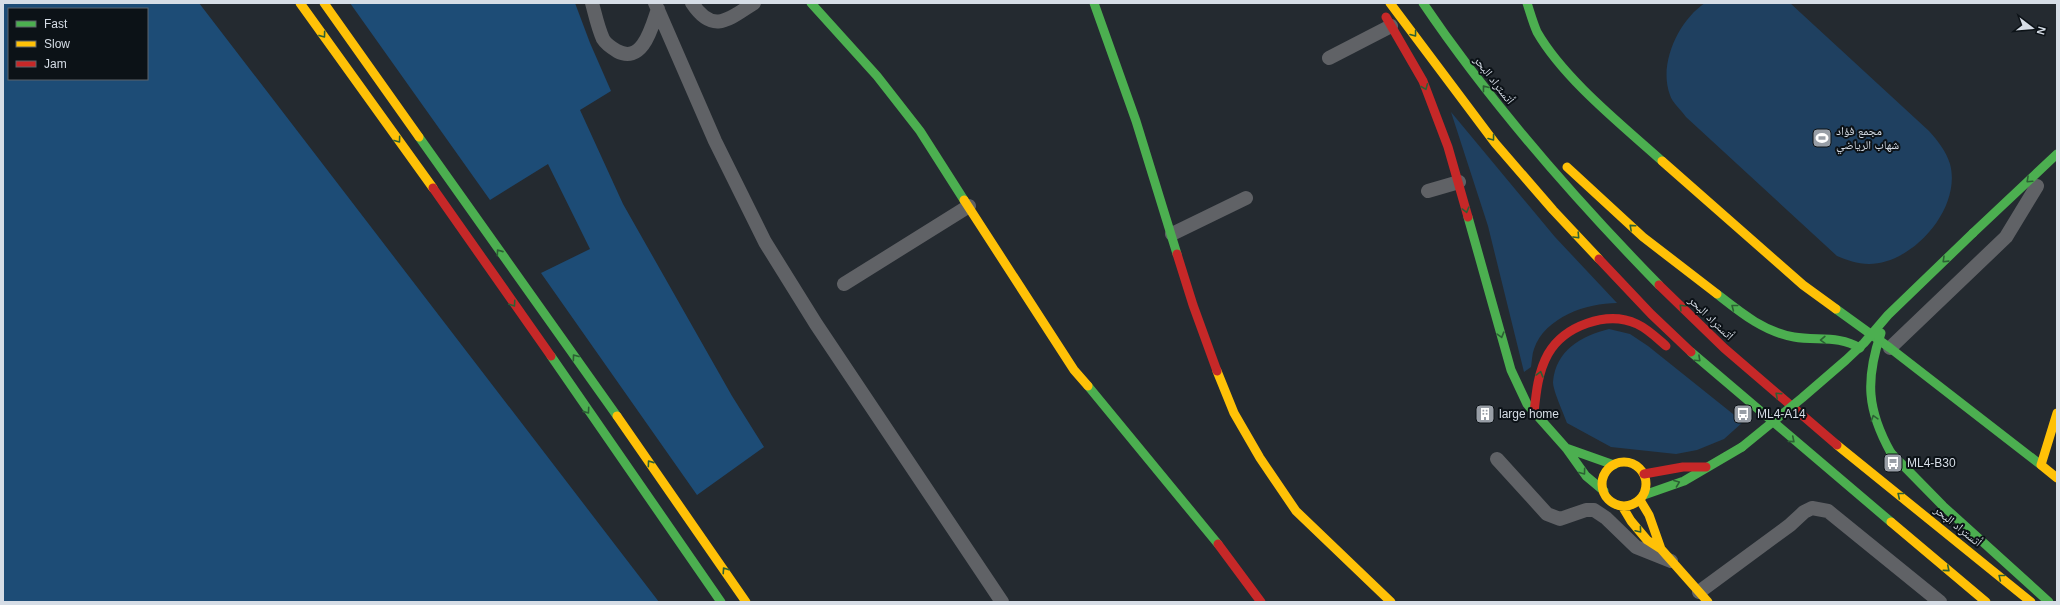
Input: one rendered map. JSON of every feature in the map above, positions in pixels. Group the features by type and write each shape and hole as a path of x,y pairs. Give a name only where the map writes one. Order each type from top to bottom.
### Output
{"main road":[{"path":"300,3 478,252 721,602"},
{"path":"324,3 399,106 474,217 617,416 746,602"},
{"path":"811,3 877,76 920,131 1074,370 1216,541 1261,602"},
{"path":"1094,3 1136,121 1193,305 1234,412 1260,458 1296,511 1391,602"},
{"path":"1380,3 1391,26 1423,81 1448,147 1511,370 1519,390 1534,413 1566,448 1586,476 1604,491 1612,502 1622,506 1633,504 1642,497 1684,481 1742,447 1815,388 1862,345 1892,325"},
{"path":"1390,3 1495,143 1553,210 1651,314 1726,389 1986,602"},
{"name":"أتستراد البحر","path":"1423,3 1458,53 1526,141 1625,250 1724,348 1809,422 2031,602"},
{"path":"1527,3 1537,31 1559,62 1599,104 1687,184 1803,285 1890,348 2057,478"},
{"path":"1526,141 1550,154"},
{"path":"1862,345 1888,315 2057,154"},
{"path":"1562,162 1643,237 1748,318 1786,336 1807,340 1847,340 1862,345"},
{"path":"1961,258 2040,184"},
{"path":"1534,413 1538,382 1543,365 1551,350 1561,338 1580,326 1601,319 1636,323 1675,353"},
{"path":"1881,333 1873,353 1869,373 1869,394 1875,422 1880,435 1891,453 1913,477 1976,536 2038,590 2049,602"},
{"path":"2040,465 2057,413"},
{"path":"1566,448 1614,465 1628,462 1644,474 1646,481 1642,497 1661,549"},
{"path":"1604,491 1602,484 1604,476 1614,465"},
{"path":"1644,474 1683,467 1708,467"},
{"path":"1622,506 1631,521 1647,540 1661,549 1704,597"}],"street":[{"path":"592,3 603,40 611,48 620,53 630,53 641,48 647,38 657,6"},
{"path":"692,3 700,15 708,21 720,23 754,3"},
{"path":"657,6 715,141 765,242 816,324 1002,602"},
{"path":"1329,58 1391,26"},
{"path":"1428,190 1459,182"},
{"path":"1890,348 2006,238 2040,184"},
{"path":"1172,234 1246,198"},
{"path":"844,284 969,206"},
{"path":"1498,459 1547,514 1560,519 1586,510 1594,510 1606,518 1636,547 1671,561"},
{"path":"1704,597 1804,512 1812,508 1820,508 1828,511 1940,602"}],"shaded area":[{"path":"3,3 199,3 659,602 3,602"},
{"path":"350,3 575,3 590,43 611,91 580,110 623,204 732,396 764,447 697,495 541,273 590,249 548,164 490,200"},
{"name":"مجمع فؤاد شهاب الرياضي","path":"1705,3 1790,3 1929,131 1941,146 1948,159 1952,181 1949,198 1941,215 1917,244 1902,255 1886,262 1865,264 1852,262 1837,256 1686,117 1670,95 1667,83 1669,57 1679,31 1687,20"},
{"path":"1451,112 1555,237 1617,303 1580,309 1557,320 1547,328 1539,338 1533,351 1531,367 1524,372 1488,226"},
{"path":"1609,329 1630,334 1648,346 1743,422 1724,439 1697,450 1676,454 1611,447 1567,423 1553,386 1555,371 1559,361 1572,346 1580,340"}],"traffic: fast":[{"path":"811,3 877,76 920,131 964,200"},
{"path":"1094,3 1136,121 1177,254"},
{"path":"1423,3 1449,41 1505,114 1565,184 1659,285"},
{"path":"1527,3 1537,32 1548,50 1562,67 1612,117 1662,161"},
{"path":"419,137 617,416"},
{"path":"1973,233 2057,154"},
{"path":"1468,217 1511,370 1527,404 1566,448 1586,476 1604,491"},
{"path":"1742,447 1846,360 1864,343 1888,315 1973,233"},
{"path":"1717,294 1753,320 1773,331 1794,337 1844,341 1860,348"},
{"path":"1836,309 1890,348 2041,465"},
{"path":"1881,333 1872,366 1871,394 1877,423 1891,453"},
{"path":"1691,352 1891,522"},
{"path":"551,356 721,602"},
{"path":"1088,386 1218,544"},
{"path":"1644,495 1684,481 1742,447"},
{"path":"1566,448 1614,465"},
{"path":"1891,453 1943,506 2049,602"}],"traffic: slow":[{"path":"300,3 433,188"},
{"path":"324,3 419,137"},
{"path":"1390,3 1495,143 1553,210 1599,259"},
{"path":"1662,161 1803,285 1836,309"},
{"path":"1567,167 1643,237 1717,294"},
{"path":"964,200 1074,370 1088,386"},
{"path":"1217,371 1234,413 1260,458 1296,511 1391,602"},
{"path":"2057,413 2041,465 2057,478"},
{"path":"617,416 746,602"},
{"path":"1837,445 2031,602"},
{"path":"1624,462 1636,466 1642,472 1646,484 1642,496 1636,502 1624,506 1612,502 1606,496 1602,484 1606,472 1612,466 1624,462"},
{"path":"1640,500 1649,515 1661,549"},
{"path":"1622,506 1631,521 1647,540 1661,549 1708,602"},
{"path":"1891,522 1986,602"}],"traffic: jam":[{"path":"1386,17 1423,81 1448,147 1468,217"},
{"path":"433,188 551,356"},
{"path":"1177,254 1193,305 1217,371"},
{"path":"1599,259 1651,314 1691,352"},
{"path":"1659,285 1724,348 1837,445"},
{"path":"1534,413 1538,383 1548,354 1555,344 1575,329 1587,323 1600,320 1625,320 1645,328 1666,346"},
{"path":"1644,474 1683,467 1706,467"},
{"path":"1218,544 1261,602"}],"place":[{"name":"مجمع فؤاد شهاب الرياضي","path":"1822,138"},
{"name":"large home","path":"1485,414"},
{"name":"ML4-A14","path":"1743,414"},
{"name":"ML4-B30","path":"1893,463"}]}
